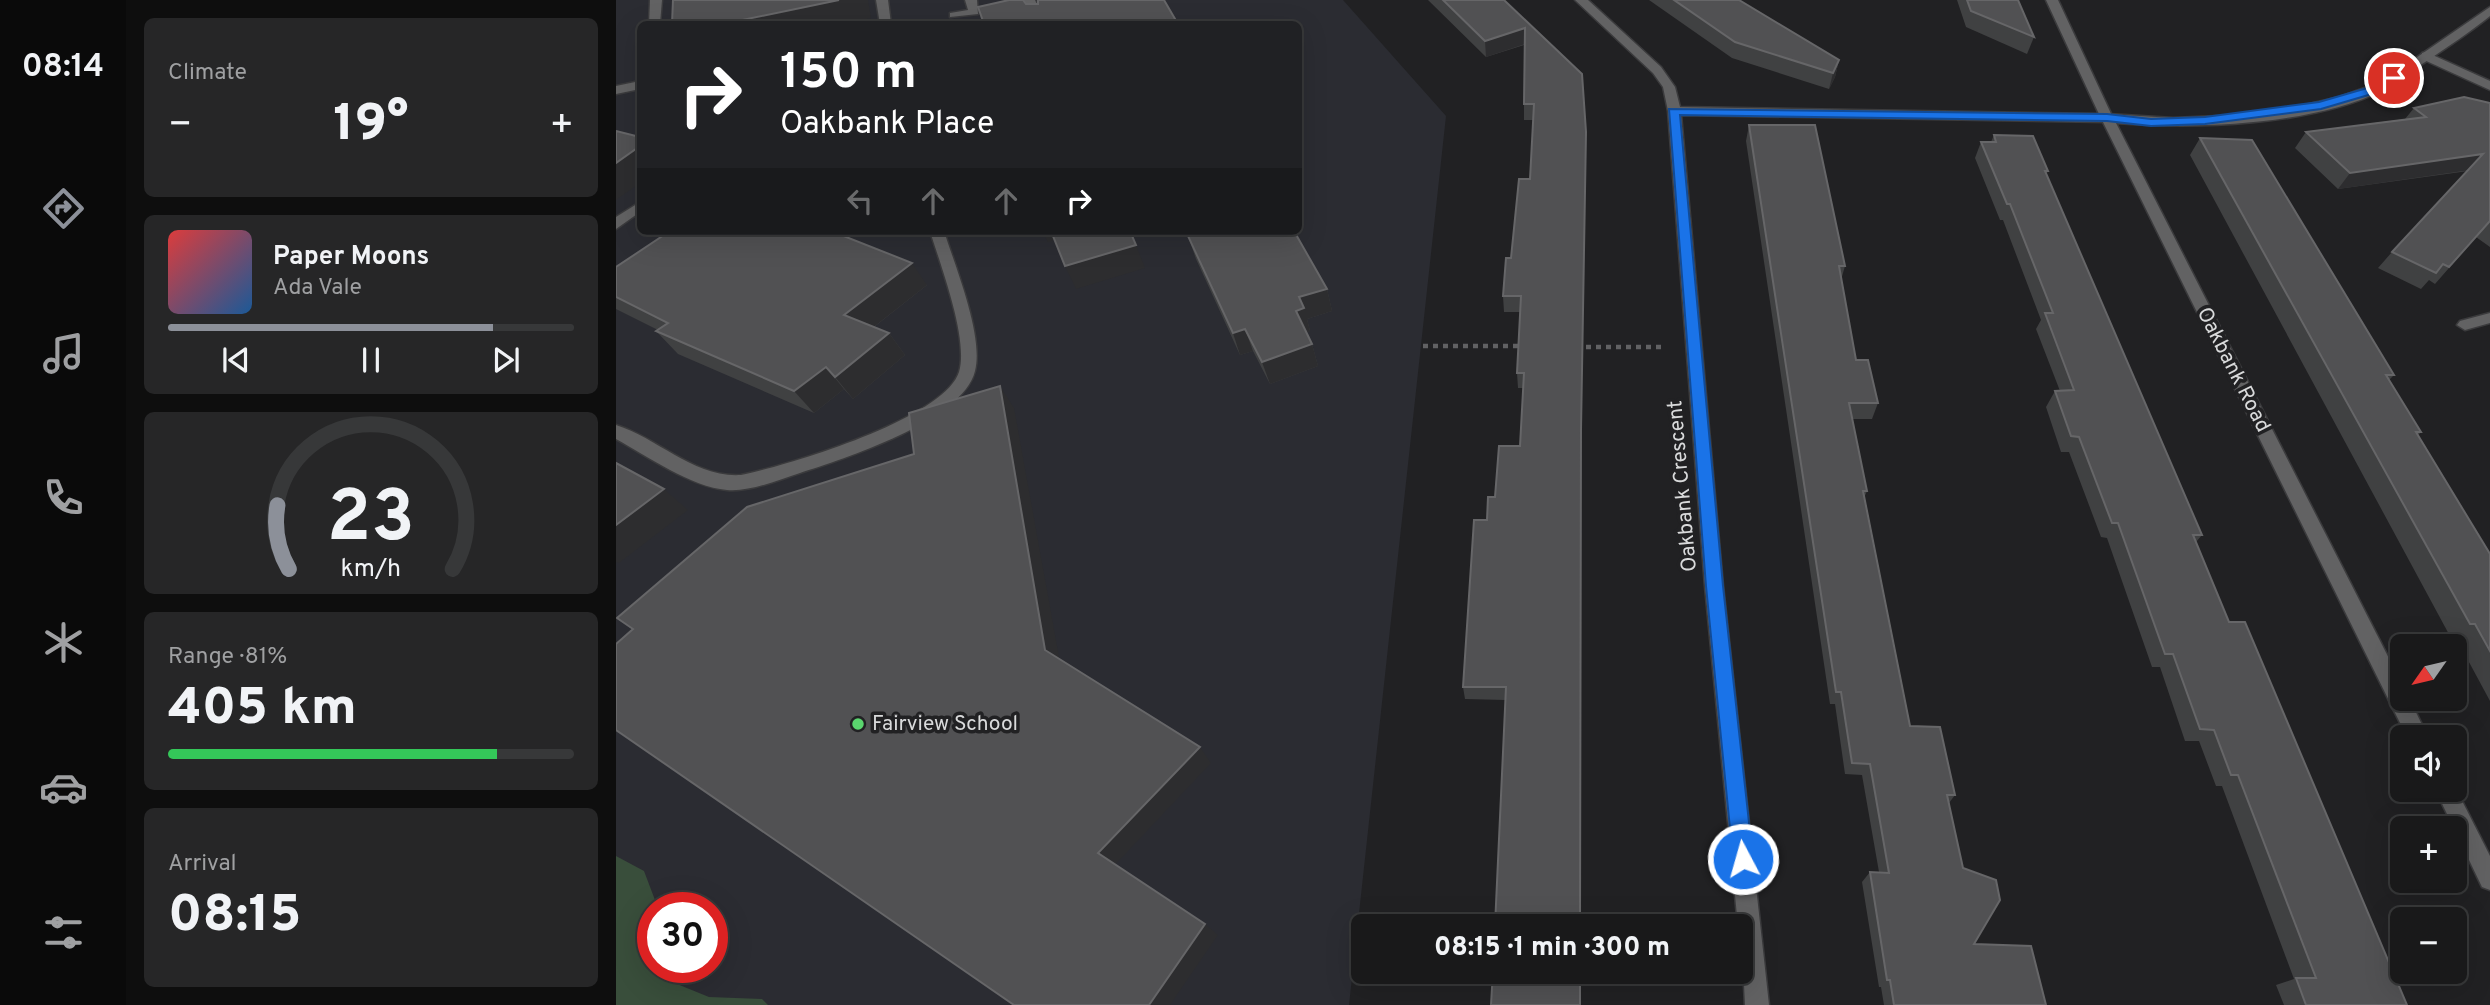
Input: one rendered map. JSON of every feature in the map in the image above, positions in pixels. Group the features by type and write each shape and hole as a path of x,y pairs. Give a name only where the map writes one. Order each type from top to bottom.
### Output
{"street":[{"path":"655,21 656,0"},
{"path":"882,0 886,21"},
{"path":"1029,0 1040,21"},
{"name":"Oakbank Crescent","path":"1581,0 1657,70 1669,87 1674,111 1714,586 1758,1005"},
{"name":"Oakbank Road","path":"2052,0 2107,118 2412,725"},
{"path":"954,15 976,7"},
{"path":"1674,111 2107,118 2151,123 2205,121 2321,106 2378,88 2490,10"},
{"path":"2426,56 2490,86"},
{"path":"616,90 637,86"},
{"path":"616,225 637,208"},
{"path":"616,431 699,473 728,484 767,477 902,427 946,397 966,375 970,351 938,235"},
{"path":"2465,325 2490,318"},
{"path":"2452,802 2490,879"}],"path":[{"path":"1423,346 1532,346"},
{"path":"1572,346 1694,347"}],"shaded area":[{"path":"616,0 1343,0 1446,116 1359,914 1351,914 1349,1005 616,1005"}],"green space":[{"path":"616,856 644,871 652,892 637,892 637,983 677,983 709,997 762,999 768,1005 616,1005"}],"building":[{"path":"673,0 839,0 738,21 672,21"},
{"path":"1009,0 1038,4 1038,0 1164,0 1176,21 983,21 978,7"},
{"path":"1443,0 1504,0 1582,74 1586,132 1581,430 1580,914 1496,914 1506,687 1463,687 1474,520 1487,520 1488,497 1495,497 1499,446 1520,446 1524,373 1517,373 1521,296 1503,296 1506,258 1511,258 1519,179 1530,179 1534,104 1524,104 1525,28 1485,41"},
{"path":"1674,0 1739,0 1839,60 1833,73 1735,42"},
{"path":"1967,0 2018,0 2034,37 1971,11"},
{"path":"2464,97 2490,103 2490,221 2449,267 2443,264 2436,273 2392,252 2483,154 2350,173 2306,132 2426,117 2414,108"},
{"path":"1749,125 1815,125 1845,266 1839,266 1856,360 1868,360 1878,403 1849,403 1867,491 1863,491 1910,726 1940,727 1955,795 1947,795 1963,868 1996,880 2000,900 1974,944 2031,946 2046,1005 1894,1005 1890,980 1887,980 1870,872 1889,873 1870,764 1852,763 1841,692 1836,692"},
{"path":"616,131 637,136 637,148 616,163"},
{"path":"1994,135 2033,136 2048,171 2045,171 2202,535 2193,535 2229,622 2245,622 2390,965 2390,984 2398,984 2407,1005 2306,1005 2296,978 2316,978 2238,775 2231,775 2214,730 2200,729 2173,654 2165,654 2118,523 2112,523 2079,437 2071,436 2055,391 2074,390 2045,313 2053,313 2010,204 2007,204 1981,142 1996,142"},
{"path":"2200,138 2252,140 2394,375 2386,375 2421,432 2416,432 2490,554 2490,651 2475,624 2470,624"},
{"path":"664,235 841,235 912,263 844,315 889,333 835,377 826,367 794,391 656,331 668,323 616,297 616,267"},
{"path":"1053,235 1132,235 1136,245 1065,266"},
{"path":"1296,235 1327,289 1299,297 1304,308 1296,311 1312,344 1262,362 1245,329 1233,333 1188,236"},
{"path":"1000,386 1045,650 1200,747 1098,853 1205,924 1149,1005 1014,1005 616,730 616,644 633,629 617,618 747,507 914,454 909,413"},
{"path":"616,463 664,489 616,525"},
{"path":"1492,984 1580,984 1580,1005 1491,1005"}],"place":[{"name":"Fairview School","path":"858,724"}],"route":[{"path":"1743,859 1714,586 1674,111 2107,118 2151,123 2205,121 2268,115 2321,106 2378,88 2394,78"}]}
